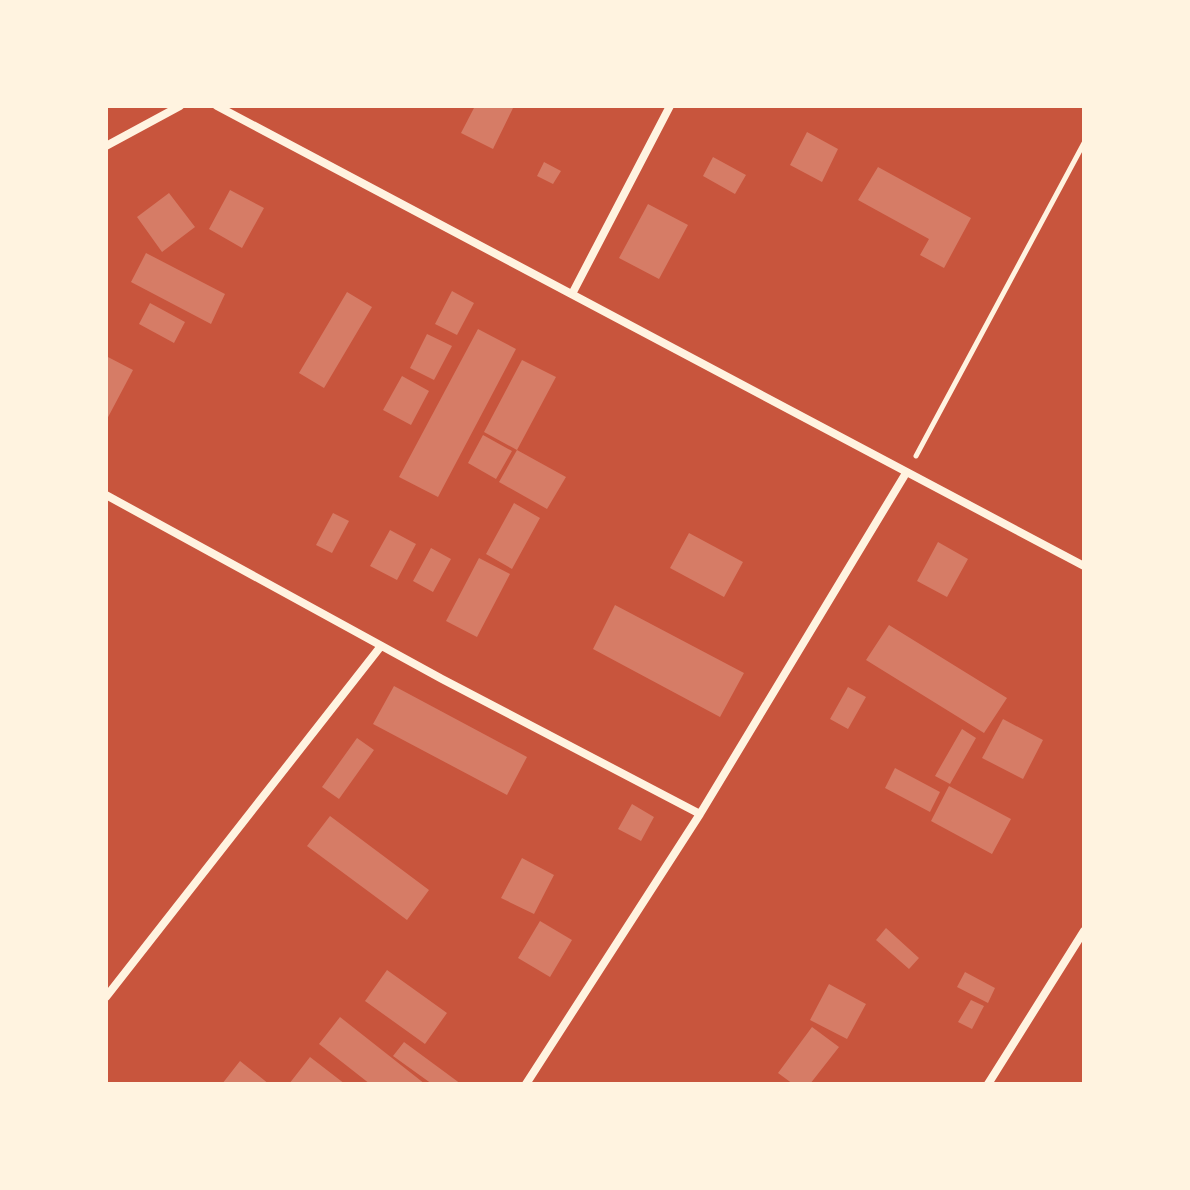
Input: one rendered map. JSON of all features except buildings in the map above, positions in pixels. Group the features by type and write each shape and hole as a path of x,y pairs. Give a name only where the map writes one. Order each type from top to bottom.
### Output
{"street":[{"path":"106,146 180,106"},
{"path":"217,106 1084,566"},
{"path":"572,294 670,106"},
{"path":"526,1084 700,814 906,473"},
{"path":"106,495 381,646 700,814"},
{"path":"106,997 381,646"},
{"path":"988,1084 1084,931"}],"path":[{"path":"906,473 1084,143"}]}
